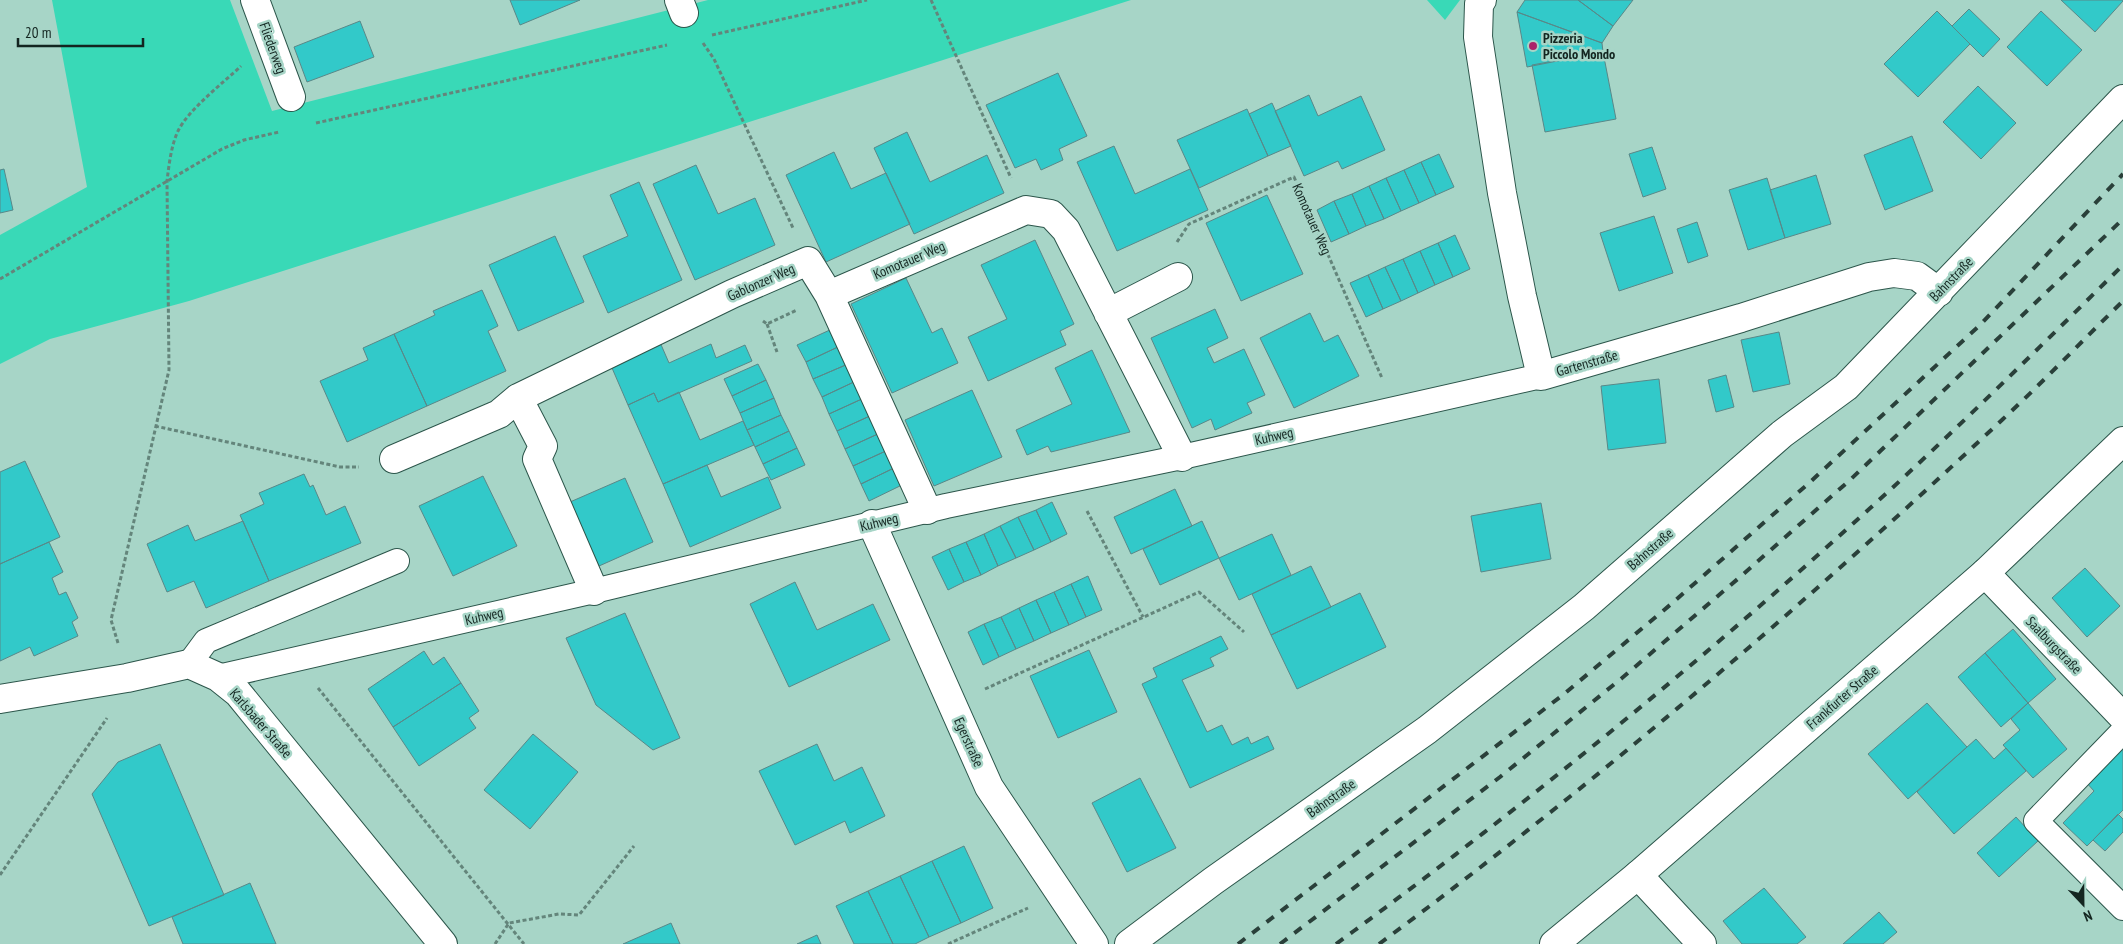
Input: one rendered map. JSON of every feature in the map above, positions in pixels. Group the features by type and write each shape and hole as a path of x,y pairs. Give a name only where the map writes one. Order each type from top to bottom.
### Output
{"street":[{"name":"Fliederweg","path":"256,0 291,97"},
{"name":"Gartenstraße","path":"1482,0 1479,4 1478,37 1486,94 1522,296 1541,376 1741,318 1869,278 1894,273 1917,276 1939,292"},
{"name":"Bahnstraße","path":"1129,944 1213,881 1427,730 1584,607 1782,434 1846,387 2123,99"},
{"name":"Komotauer Weg","path":"829,295 1026,210"},
{"path":"1026,210 1050,214 1066,230 1182,457"},
{"name":"Gablonzer Weg","path":"394,459 498,414 518,398 732,294 808,261 829,295 927,510"},
{"path":"1108,314 1178,277"},
{"path":"518,398 543,446 538,459 594,591"},
{"name":"Frankfurter Straße","path":"1554,944 1638,875 1985,573 2123,441"},
{"name":"Egerstraße","path":"872,524 989,787 1094,944"},
{"name":"Saalburgstraße","path":"1985,573 2123,717"},
{"path":"0,699 128,678 189,664"},
{"name":"Karlsbader Straße","path":"189,664 218,677 238,693 443,944"},
{"path":"1638,875 1702,944"}],"lane":[{"name":"Kuhweg","path":"218,677 594,591 927,510 1182,457 1541,376"},
{"path":"189,664 206,641 397,561"},
{"path":"2123,731 2036,821 2123,908"}],"path":[{"path":"709,36 867,0"},
{"path":"931,0 1026,210"},
{"path":"0,875 110,714 128,678 111,620 169,370 167,181 170,159 175,141 185,120 270,38"},
{"path":"700,38 714,60 808,261"},
{"path":"312,124 670,44"},
{"path":"0,278 222,149 244,140 286,130"},
{"name":"Komotauer Weg","path":"1178,277 1172,249 1189,224 1294,177 1395,409"},
{"path":"766,324 777,352"},
{"path":"155,426 340,467 363,467 394,459"},
{"path":"1071,480 1143,617"},
{"path":"952,703 1199,592 1244,632"},
{"path":"294,659 509,923 524,944"},
{"path":"496,944 509,923 558,914 579,915 634,846"},
{"path":"948,944 1060,893"}],"green space":[{"path":"52,0 230,0 272,111 708,0 1131,0 189,301 50,339 0,364 0,235 87,187"},
{"path":"1427,0 1460,0 1445,20"}],"building":[{"path":"510,0 580,0 520,25"},
{"path":"1525,0 1578,0 1613,26 1602,43 1517,12"},
{"path":"1578,0 1633,0 1613,26"},
{"path":"2061,0 2123,0 2123,1 2095,32"},
{"path":"1969,9 2000,39 1983,57 1952,26"},
{"path":"1937,11 1970,44 1918,97 1884,64"},
{"path":"2041,11 2082,50 2047,86 2007,47"},
{"path":"1517,12 1602,43 1603,52 1527,67"},
{"path":"360,21 374,57 307,82 294,47"},
{"path":"1603,52 1616,119 1545,132 1532,65"},
{"path":"1058,73 1087,136 1059,149 1063,160 1041,170 1036,159 1015,168 986,105"},
{"path":"1978,86 2016,123 1981,159 1943,122"},
{"path":"1309,95 1318,116 1361,96 1385,150 1342,169 1338,161 1304,176 1275,111"},
{"path":"1272,103 1291,146 1268,156 1249,114"},
{"path":"1247,109 1268,156 1199,188 1177,140"},
{"path":"907,132 930,182 987,155 1004,193 914,234 874,148"},
{"path":"1912,136 1933,191 1885,210 1864,155"},
{"path":"1114,146 1135,194 1190,169 1208,210 1117,251 1077,162"},
{"path":"1652,147 1666,189 1643,197 1629,154"},
{"path":"834,152 851,189 886,173 910,224 826,262 786,175"},
{"path":"1439,154 1454,187 1436,195 1421,162"},
{"path":"1421,162 1436,195 1419,203 1404,170"},
{"path":"696,165 718,214 755,198 775,245 695,280 653,184"},
{"path":"4,169 13,210 0,213 0,170"},
{"path":"1404,170 1419,203 1401,211 1386,178"},
{"path":"1816,175 1831,224 1785,238 1770,190"},
{"path":"1386,178 1401,211 1384,219 1369,186"},
{"path":"1767,178 1785,238 1748,250 1729,190"},
{"path":"639,182 682,280 608,313 583,256 628,236 610,195"},
{"path":"1369,186 1384,219 1366,226 1352,194"},
{"path":"1352,194 1366,226 1349,234 1334,201"},
{"path":"1267,195 1303,274 1241,301 1206,223"},
{"path":"1334,201 1349,234 1331,242 1317,210"},
{"path":"1654,216 1673,273 1619,291 1600,233"},
{"path":"1697,222 1708,256 1688,263 1677,229"},
{"path":"1455,235 1470,269 1453,277 1438,243"},
{"path":"555,236 584,302 518,331 489,265"},
{"path":"1035,240 1074,324 1060,331 1066,345 988,381 968,337 1007,319 981,265"},
{"path":"1438,243 1453,277 1435,285 1420,251"},
{"path":"1420,251 1435,285 1418,293 1403,259"},
{"path":"1403,259 1418,293 1401,301 1385,267"},
{"path":"1385,267 1401,301 1383,309 1368,275"},
{"path":"1368,275 1383,309 1366,317 1350,283"},
{"path":"906,278 932,333 942,328 958,363 892,393 851,304"},
{"path":"482,290 498,326 488,331 506,371 427,406 394,334 435,315 433,311"},
{"path":"1215,309 1228,338 1207,348 1214,363 1244,349 1265,395 1247,403 1252,413 1215,430 1211,419 1192,428 1151,338"},
{"path":"1310,313 1324,342 1338,335 1359,376 1294,408 1260,338"},
{"path":"832,329 840,346 806,362 797,345"},
{"path":"1779,332 1790,384 1753,392 1741,340"},
{"path":"394,334 427,406 347,442 320,381 368,360 363,348"},
{"path":"659,340 669,363 711,344 716,358 745,345 752,361 658,402 654,393 628,405 609,361"},
{"path":"840,346 848,364 813,379 806,362"},
{"path":"1092,350 1130,432 1051,452 1048,446 1027,455 1016,430 1072,404 1055,368"},
{"path":"758,364 766,380 732,396 724,379"},
{"path":"848,364 856,381 822,397 813,379"},
{"path":"1726,375 1734,407 1716,412 1708,380"},
{"path":"1659,379 1666,443 1608,450 1601,386"},
{"path":"766,380 774,398 740,413 732,396"},
{"path":"856,381 864,398 829,414 822,397"},
{"path":"972,390 1002,457 934,486 905,420"},
{"path":"679,392 700,440 743,421 754,445 663,484 628,405 654,393 658,402"},
{"path":"774,398 781,415 747,430 740,413"},
{"path":"864,398 872,415 837,431 829,414"},
{"path":"781,415 789,431 755,447 747,430"},
{"path":"872,415 880,433 845,449 837,431"},
{"path":"789,431 797,448 763,464 755,447"},
{"path":"880,433 888,450 853,466 845,449"},
{"path":"797,448 805,465 771,480 763,464"},
{"path":"888,450 896,467 861,484 853,466"},
{"path":"25,461 60,537 0,564 0,472"},
{"path":"707,465 721,497 768,477 781,508 690,547 663,484"},
{"path":"896,467 904,484 869,501 861,484"},
{"path":"304,474 310,487 313,485 326,515 345,506 361,543 269,581 240,515 264,504 259,493"},
{"path":"483,476 517,546 453,576 419,506"},
{"path":"625,478 653,542 599,566 570,502"},
{"path":"1175,489 1192,526 1131,554 1114,517"},
{"path":"1052,502 1067,534 1051,542 1036,510"},
{"path":"1541,503 1551,559 1481,572 1471,516"},
{"path":"1036,510 1051,542 1034,550 1018,517"},
{"path":"1018,517 1034,550 1016,558 1000,526"},
{"path":"243,521 269,581 206,608 194,581 167,592 147,544 188,525 195,541"},
{"path":"1202,521 1219,558 1160,585 1143,549"},
{"path":"1000,526 1016,558 998,566 984,534"},
{"path":"984,534 998,566 981,575 966,542"},
{"path":"1272,534 1291,575 1239,600 1219,558"},
{"path":"49,542 63,572 52,578 59,595 66,592 78,618 72,622 78,636 34,656 30,647 0,661 0,564"},
{"path":"966,542 981,575 964,582 949,549"},
{"path":"949,549 964,582 948,590 932,557"},
{"path":"1311,566 1331,607 1271,635 1252,594"},
{"path":"2085,568 2120,606 2087,637 2052,598"},
{"path":"1088,576 1102,610 1086,617 1071,584"},
{"path":"795,582 817,630 873,604 890,640 789,687 750,604"},
{"path":"1071,584 1086,617 1069,625 1054,592"},
{"path":"1054,592 1069,625 1051,633 1036,600"},
{"path":"1360,593 1386,647 1297,689 1271,635"},
{"path":"1036,600 1051,633 1034,641 1019,608"},
{"path":"1019,608 1034,641 1016,649 1001,617"},
{"path":"625,613 680,738 653,750 596,705 566,638"},
{"path":"1001,617 1016,649 999,657 984,624"},
{"path":"984,624 999,657 983,665 968,632"},
{"path":"2013,629 2056,679 2028,703 1985,653"},
{"path":"1221,636 1228,649 1210,658 1214,666 1182,680 1207,732 1222,725 1232,745 1248,737 1251,744 1268,736 1274,749 1190,788 1142,684 1157,677 1153,668"},
{"path":"1089,650 1117,712 1058,738 1030,676"},
{"path":"424,651 433,665 444,657 461,683 393,727 368,689"},
{"path":"1985,653 2028,703 2001,727 1958,677"},
{"path":"461,683 479,711 469,718 476,728 419,766 393,727"},
{"path":"1927,703 1967,747 1908,799 1868,754"},
{"path":"2028,703 2067,749 2033,778 2003,745 2020,730 2011,719"},
{"path":"533,734 578,772 530,829 484,790"},
{"path":"1976,739 1994,759 2006,748 2026,771 1954,834 1917,792"},
{"path":"160,744 224,895 149,926 92,794 118,762"},
{"path":"817,744 834,781 862,767 885,816 850,833 845,821 795,845 759,771"},
{"path":"2123,746 2123,810 2087,846 2063,823 2094,791 2085,781"},
{"path":"1140,778 1176,848 1127,872 1092,803"},
{"path":"2118,814 2123,819 2123,832 2105,851 2093,840"},
{"path":"2016,817 2038,841 1999,877 1977,853"},
{"path":"964,846 993,908 961,923 932,861"},
{"path":"932,861 961,923 929,937 900,876"},
{"path":"900,876 929,937 915,944 893,944 868,891"},
{"path":"250,883 276,944 183,944 172,917"},
{"path":"1764,888 1806,937 1797,944 1742,944 1723,921"},
{"path":"868,891 893,944 854,944 836,906"},
{"path":"1879,912 1897,932 1883,944 1843,944"},
{"path":"671,923 680,944 623,944"},
{"path":"817,935 821,944 797,944"}],"railway":[{"path":"1238,944 1564,694 1670,605 1809,483 1980,325 2123,174"},
{"path":"1280,944 1500,777 1622,678 1740,577 1850,480 2123,219"},
{"path":"1336,944 1550,781 1756,609 1920,462 2123,265"},
{"path":"1379,944 1541,820 1776,624 2003,419 2123,301"}],"place":[{"name":"Pizzeria Piccolo Mondo","path":"1533,46"}]}
